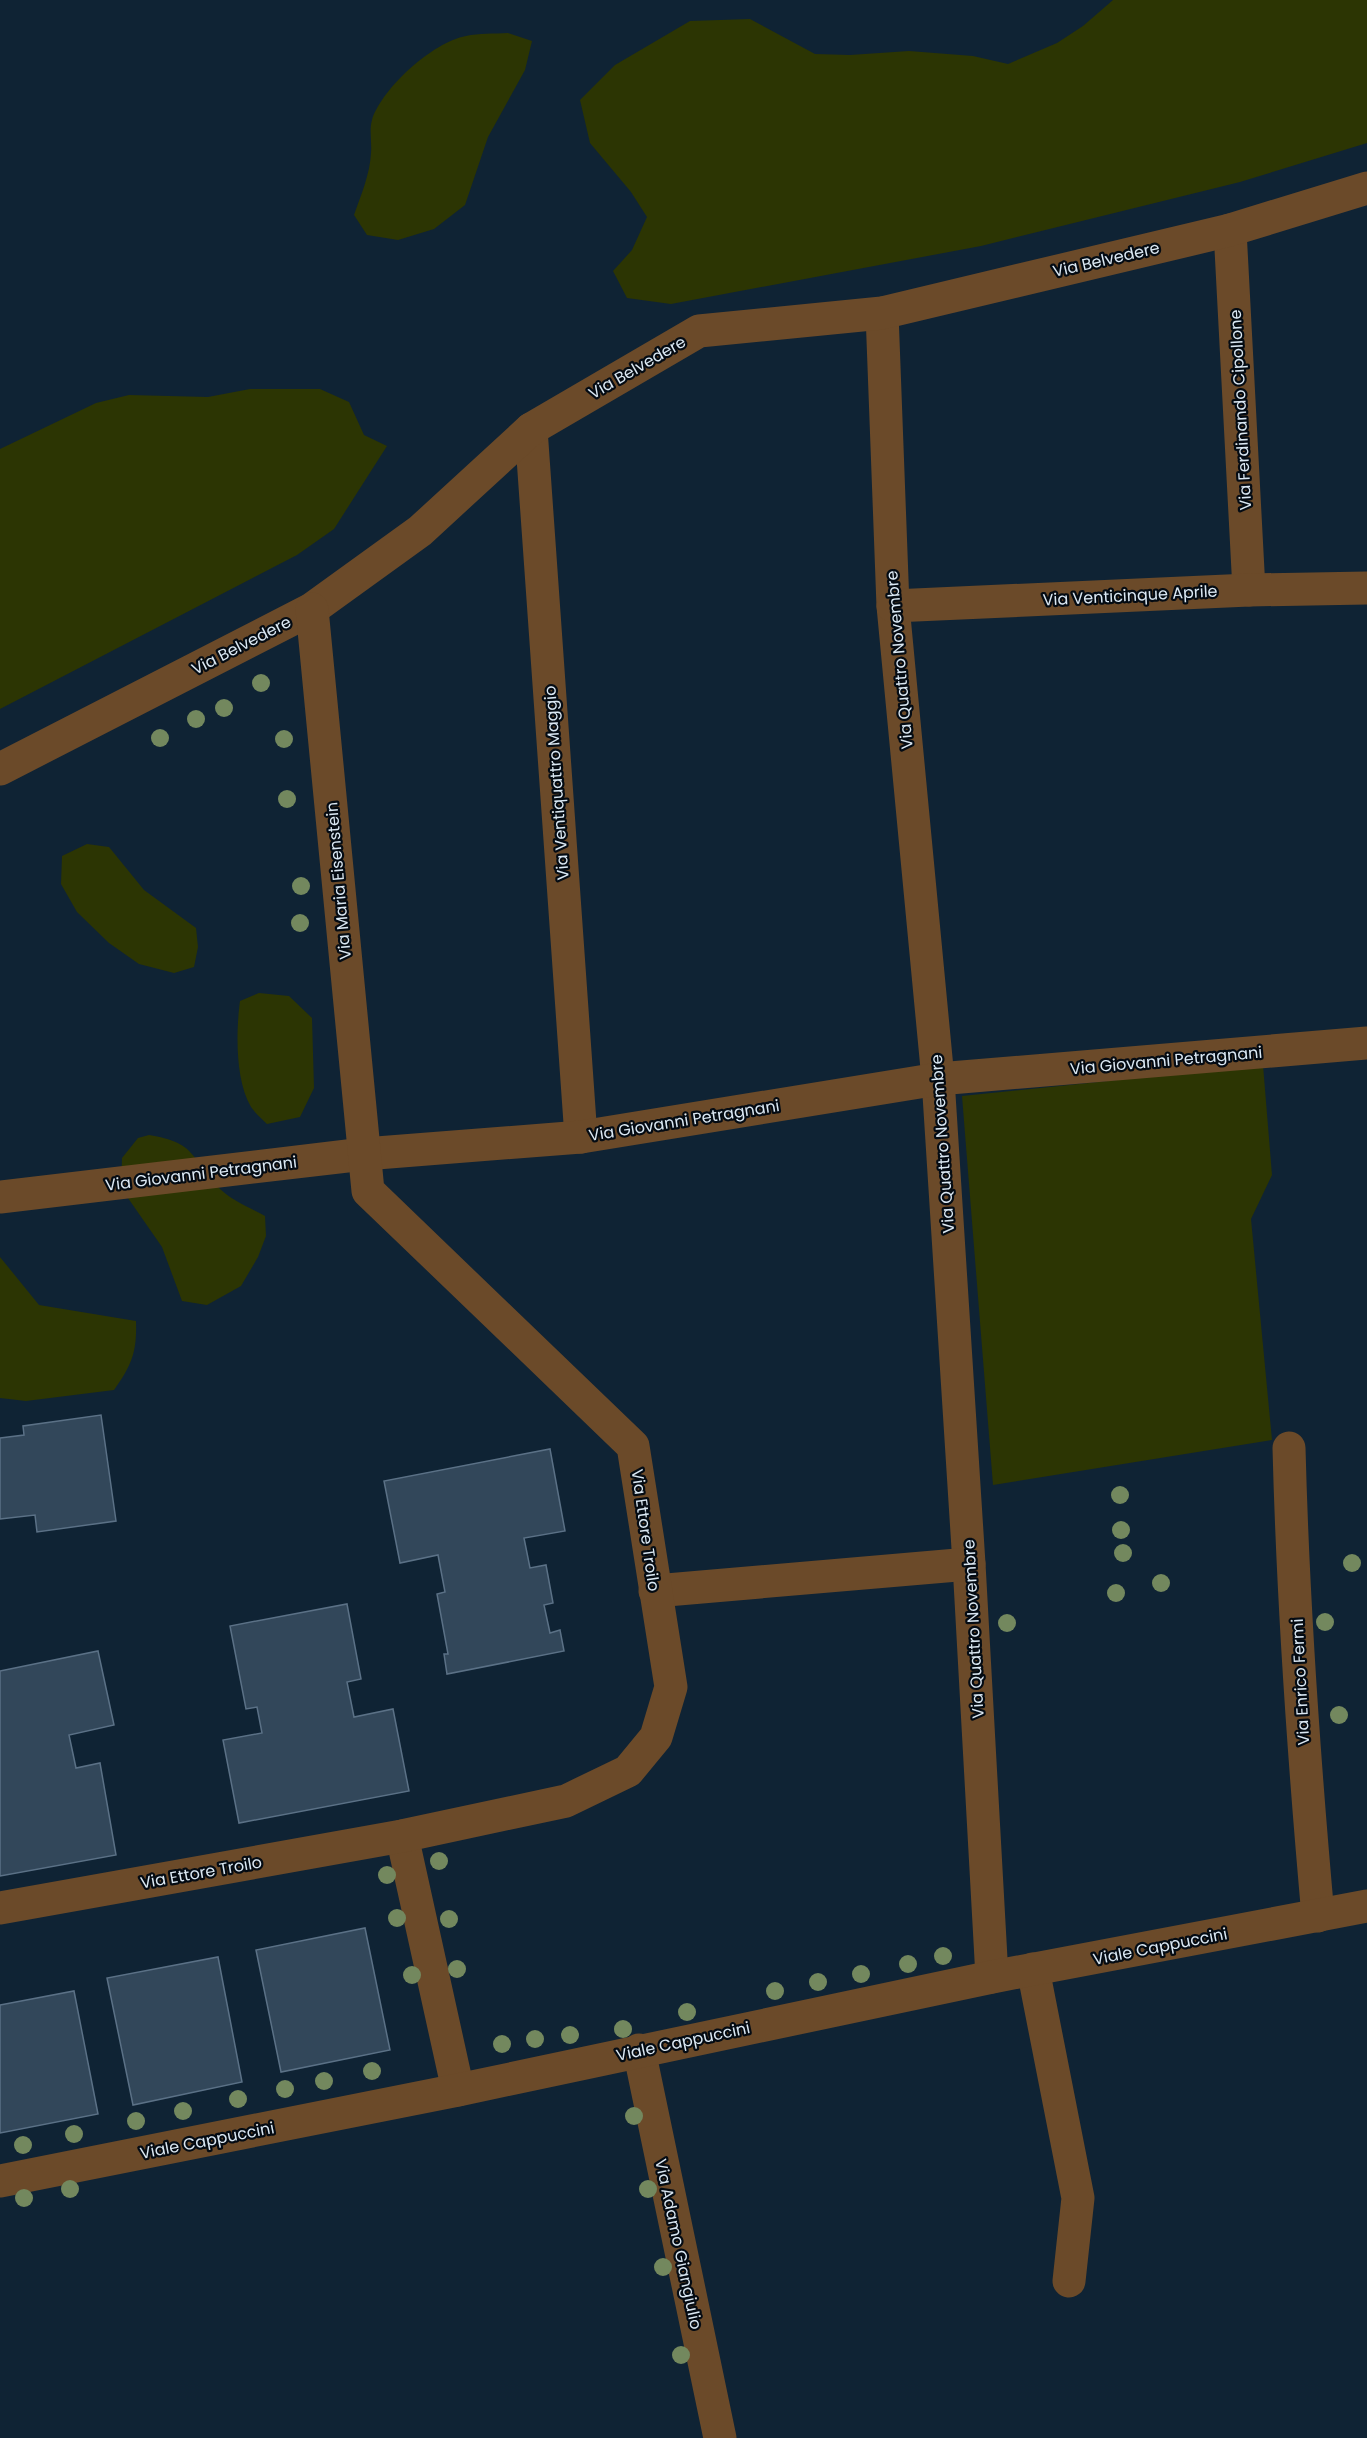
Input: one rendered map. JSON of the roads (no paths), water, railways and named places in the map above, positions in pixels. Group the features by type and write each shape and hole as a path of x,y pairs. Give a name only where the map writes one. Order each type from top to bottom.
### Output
{"street":[{"name":"Via Belvedere","path":"0,769 312,609 420,531 531,429 699,331 882,313 1230,230 1367,188"},
{"name":"Via Ferdinando Cipollone","path":"1230,230 1249,590"},
{"name":"Via Quattro Novembre","path":"882,313 893,606 938,1079 969,1564 992,1977"},
{"name":"Via Ventiquattro Maggio","path":"531,429 581,1137"},
{"name":"Via Venticinque Aprile","path":"893,606 1249,590 1367,588"},
{"name":"Via Maria Eisenstein","path":"312,609 364,1154"},
{"name":"Via Giovanni Petragnani","path":"0,1197 364,1154 581,1137 938,1079 1367,1043"},
{"name":"Via Ettore Troilo","path":"0,1908 402,1836 566,1801 628,1771 656,1737 671,1687 633,1446 368,1191 364,1154"},
{"name":"Via Enrico Fermi","path":"1289,1448 1292,1551 1304,1749 1318,1916"},
{"path":"655,1591 969,1564"},
{"path":"402,1836 458,2090"},
{"name":"Viale Cappuccini","path":"0,2181 458,2090 992,1977 1367,1906"},
{"path":"1033,1969 1078,2198 1069,2281"},
{"name":"Via Adamo Giangiulio","path":"639,2050 720,2438"}]}
